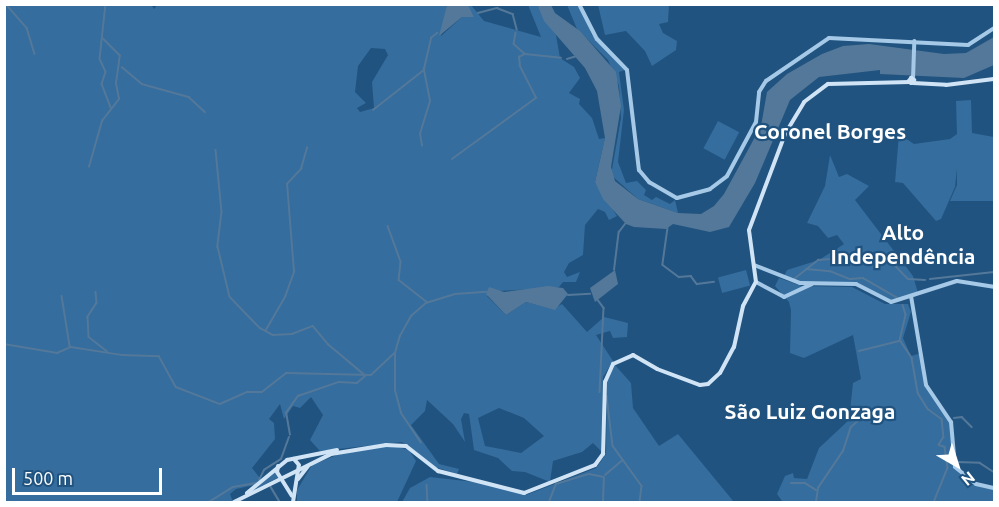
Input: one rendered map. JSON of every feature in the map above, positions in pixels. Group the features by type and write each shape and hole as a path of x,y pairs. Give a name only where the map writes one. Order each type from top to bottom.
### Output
{"main road":[{"path":"234,502 279,464 292,459 400,444 443,473 518,493 533,492 600,461 606,372 618,360 633,355 692,383 708,384 720,373 734,347 743,306 756,282 748,236 785,134 804,102 828,84 912,80 946,85 994,79"},
{"path":"234,502 314,462 350,450"},
{"path":"279,464 277,471 287,483 293,502 299,462 292,459"},
{"path":"295,485 314,462"},
{"path":"273,482 287,483"}],"street":[{"path":"579,4 597,39 627,70 639,170 649,182 677,198 710,189 727,176 756,122 762,87 815,44 833,36 971,44 994,28"},
{"path":"912,80 914,41"},
{"path":"754,265 793,281 856,285 891,302 957,281 994,287"},
{"path":"756,282 784,297 818,283"},
{"path":"911,296 926,385 949,417 956,467 976,484 994,488"}],"shaded area":[{"path":"151,4 154,9 158,4 447,5 441,36 462,17 474,17 466,5 471,5 484,21 541,37 528,5 537,5 556,35 560,58 574,67 580,78 569,93 580,99 579,104 592,118 599,139 605,138 595,182 617,216 609,220 605,212 598,209 585,225 583,255 569,263 564,272 567,277 580,272 576,282 563,282 559,287 499,291 487,296 506,315 526,302 553,309 562,304 587,332 604,317 628,323 627,337 613,338 610,331 596,335 613,361 603,377 601,451 593,443 582,452 553,461 550,482 525,472 512,471 498,458 474,450 469,414 464,413 461,419 465,442 453,424 427,400 425,411 411,425 439,464 459,469 457,474 435,467 402,442 320,451 310,440 323,415 311,397 300,408 293,406 284,419 280,404 269,419 274,423 275,439 252,468 263,482 275,470 279,477 250,492 260,484 236,489 230,494 233,502 5,502 5,5","holes":["371,48 385,49 388,55 372,82 374,108 360,112 357,108 366,103 355,92 358,66","499,408 524,418 544,436 521,453 485,446 478,418"]},
{"path":"537,4 551,5 555,13 580,31 616,72 621,106 611,167 615,181 638,199 678,213 701,214 714,206 724,194 761,126 767,92 787,74 822,54 843,46 869,44 944,54 966,53 994,37 994,65 964,78 880,74 880,70 819,77 790,100 755,183 729,227 710,232 673,224 666,229 634,227 626,224 603,199 595,182 605,138 597,91 585,68 544,21"},
{"path":"447,5 468,5 474,17 462,17 439,36"},
{"path":"567,5 579,5 592,35 625,70 619,72 624,110 618,162 626,183 637,181 646,190 644,195 652,200 656,197 670,204 675,200 678,213 638,199 611,175 621,118 619,86 608,60 577,29"},
{"path":"598,5 669,5 668,22 659,24 663,33 677,41 676,50 652,66 645,51 626,31 605,35"},
{"path":"971,100 972,133 994,137 994,201 950,201 957,185 957,169 955,187 941,219 936,221 903,183 895,182 899,134 914,144 950,139 957,134 956,101"},
{"path":"718,121 739,132 725,160 703,148"},
{"path":"830,155 839,177 847,174 869,186 855,200 913,276 918,293 893,301 862,286 803,283 784,276 787,270 819,260 844,244 837,235 828,238 818,226 807,223 825,186"},
{"path":"615,270 618,284 595,302 590,288"},
{"path":"746,270 750,285 722,293 718,278"},
{"path":"779,278 802,286 852,287 885,304 908,304 911,312 903,338 911,356 922,353 927,389 951,425 955,468 970,484 994,490 994,502 782,501 777,494 785,476 793,473 794,478 807,479 819,448 849,420 853,383 861,379 853,335 804,358 790,353 791,310 789,302 775,286"},
{"path":"548,286 563,288 568,294 555,310 526,302 506,315 486,294 489,287 504,292"},
{"path":"615,365 631,383 633,408 659,446 678,434 734,502 402,502 410,488 430,477 483,483 526,495 596,468 606,454 607,377"},
{"path":"390,445 409,450 416,461 397,502 297,502 297,490 312,465 337,455"}],"waterway":[{"path":"6,4 27,28 35,54"},
{"path":"106,4 100,59 106,72 102,84 111,107"},
{"path":"478,13 497,8 513,14 517,29"},
{"path":"422,146 420,134 430,101 424,69 431,38 437,33"},
{"path":"516,33 514,44 525,54 561,58"},
{"path":"89,167 102,121 119,99 116,83 120,56 103,39"},
{"path":"452,159 536,98 520,66 519,57 525,54"},
{"path":"567,59 577,56"},
{"path":"122,67 142,84 189,97 205,112"},
{"path":"373,110 424,70"},
{"path":"266,330 285,297 294,272 287,184 301,169 307,148"},
{"path":"216,150 222,212 218,247 230,297 260,328 273,335 292,334 313,326 328,344 365,375"},
{"path":"614,270 619,232 625,224"},
{"path":"388,226 401,262 399,280 427,302"},
{"path":"668,228 663,265 679,277 691,276 697,284 714,282"},
{"path":"794,279 818,260 885,255 908,279 925,280"},
{"path":"806,269 830,271 850,279 863,278 898,298"},
{"path":"930,279 994,272"},
{"path":"96,292 97,303 88,317 89,337 107,351"},
{"path":"421,443 401,413 395,391 395,353 400,336 411,316 426,303 455,294 486,292"},
{"path":"568,295 590,294"},
{"path":"62,296 70,346"},
{"path":"598,300 604,308 600,392"},
{"path":"903,305 906,315 900,340 912,358 918,393 928,409 942,419 944,437 939,445 945,447 948,468 934,502"},
{"path":"859,351 899,341"},
{"path":"4,344 57,353 71,347 122,355 159,356 176,387 220,404 247,392 262,392 286,373 371,375 395,353"},
{"path":"290,435 286,413 298,396 339,382 357,383 365,376"},
{"path":"607,396 613,446 642,486 640,502"},
{"path":"954,418 962,417 972,427"},
{"path":"816,502 818,488 843,451 851,427 861,418"},
{"path":"259,480 264,470 281,459 289,437"},
{"path":"605,475 623,460"},
{"path":"957,462 980,463 994,472"},
{"path":"549,502 556,484 589,474 604,477"},
{"path":"603,502 604,478"},
{"path":"209,502 233,487 256,483"},
{"path":"791,483 805,483 816,490"},
{"path":"427,485 428,502"},
{"path":"271,487 280,502"}],"district":[{"name":"Coronel Borges","path":"830,131"},
{"name":"Alto Independência","path":"903,244"},
{"name":"São Luiz Gonzaga","path":"810,411"}]}
